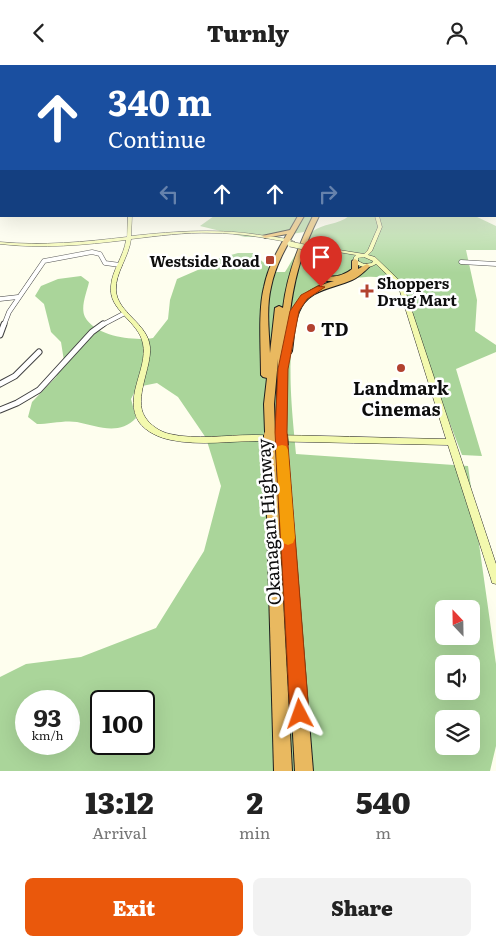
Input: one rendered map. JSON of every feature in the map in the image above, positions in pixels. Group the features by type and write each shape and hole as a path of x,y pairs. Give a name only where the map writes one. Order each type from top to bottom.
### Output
{"highway":[{"path":"269,404 265,373 265,302 270,276 278,255 288,243 290,232 300,217"},
{"name":"Okanagan Highway","path":"304,771 276,439 269,404 276,325 283,288 292,255 308,217"},
{"name":"Okanagan Highway","path":"283,771 276,439 283,369 284,315 297,257 316,217"},
{"path":"321,217 306,249 305,262 308,269 320,277 340,278 348,276 354,271 355,261"},
{"path":"266,238 290,232"},
{"path":"266,238 277,247 278,255"},
{"path":"283,369 295,311 299,302 321,287 354,277 362,268 368,266"}],"street":[{"path":"130,217 127,252 114,282 113,292 117,303 142,330 147,349 146,366 137,410 146,425 163,435 181,438 451,442"},
{"path":"355,261 356,257 364,255 372,247 380,227 377,217"},
{"path":"0,243 61,245 214,234 266,238 314,248 364,255 374,259 402,288 496,579"},
{"path":"368,266 374,264 372,247"},
{"path":"314,248 343,256 393,277"},
{"path":"0,335 2,323 38,267 46,260 89,252 100,255 108,264 120,265"},
{"path":"461,262 496,264"},
{"path":"0,299 18,297"},
{"path":"0,410 18,403 39,390 92,332 104,323 126,313"},
{"path":"0,384 15,376 39,352"}],"green space":[{"path":"213,217 315,217 304,232 273,237 245,237 200,226"},
{"path":"348,217 477,217 496,226 496,250 466,250 477,300 475,331 496,345 496,352 456,369 482,456 462,455 397,285 392,279 360,277 328,287 309,298 300,311 294,329 290,372 296,454 468,466 496,664 496,746 490,771 0,771 0,677 26,664 81,657 156,628 204,551 221,486 206,438 178,397 157,383 137,387 131,399 136,418 122,427 108,428 77,422 37,424 28,417 32,402 56,377 64,361 61,342 51,332 44,304 35,296 41,286 58,279 81,276 89,282 83,309 85,317 90,324 116,336 136,339 153,338 168,319 170,300 177,279 200,269 206,262 238,253 253,253 274,272 285,272 309,235 321,227"}],"slow traffic":[{"path":"282,450 288,538"}],"place":[{"name":"Westside Road","path":"270,260"},
{"name":"Shoppers Drug Mart","path":"367,291"},
{"name":"TD","path":"311,328"},
{"name":"Landmark Cinemas","path":"401,368"}],"route":[{"path":"300,714 281,432 283,369 288,351 291,326 299,302 321,287"}]}
